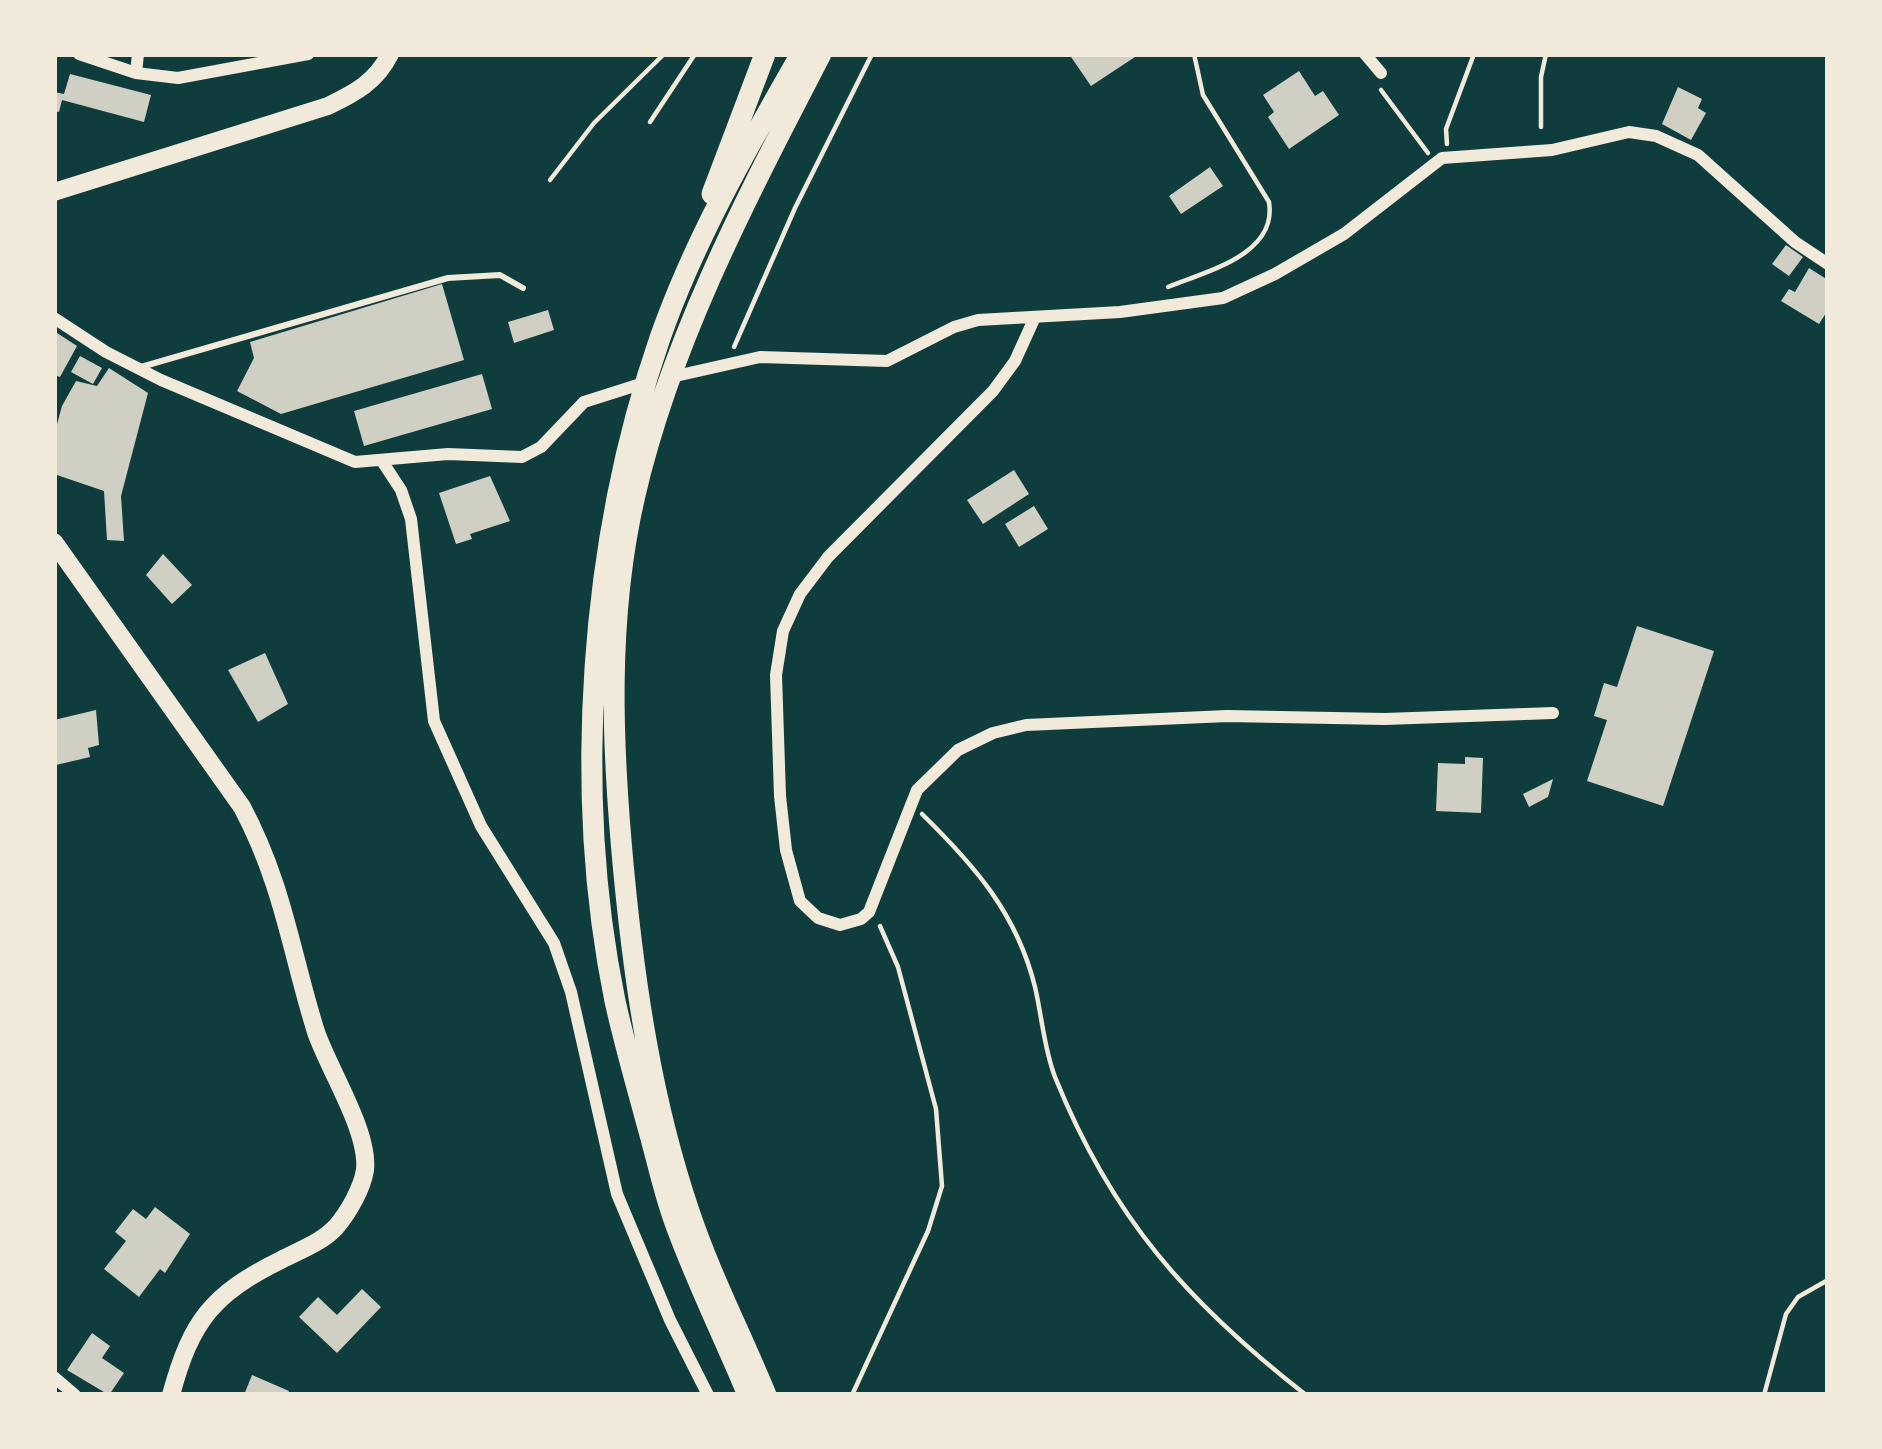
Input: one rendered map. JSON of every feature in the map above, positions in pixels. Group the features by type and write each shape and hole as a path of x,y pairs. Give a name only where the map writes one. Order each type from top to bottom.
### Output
{"highway":[{"path":"765,54 651,367 648,418 619,604 613,752 632,951 652,1081 689,1213 766,1395"},
{"path":"691,261 801,54"},
{"path":"748,1395 674,1219 615,1000 604,920 594,770 597,663 619,492 719,260 821,54"}],"main road":[{"path":"54,192 328,106 365,87 390,54"},
{"path":"54,542 242,807 260,841 286,914 316,1030 364,1155 361,1183 338,1225 316,1242 239,1281 206,1311 185,1347 172,1395"}],"street":[{"path":"79,54 136,73 191,77 308,54"},
{"path":"136,73 138,54"},
{"path":"1365,54 1377,77"},
{"path":"54,318 138,368 341,459 382,461 448,454 522,457 542,447 576,408 593,398 728,364 779,355 887,361 965,323 1167,307 1236,293 1344,234 1429,166 1449,156 1552,150 1629,132 1656,136 1706,160 1795,242 1828,264"},
{"path":"1035,316 1004,377 828,556 800,593 783,632 776,675 780,796 794,886 808,911 830,922 851,923 869,912 910,803 928,776 958,750 993,733 1026,725 1227,716 1385,719 1552,713"},
{"path":"382,461 401,490 411,518 434,721 482,826 554,943 572,992 617,1194 708,1395"},
{"path":"54,1377 75,1395"}],"lane":[{"path":"138,368 448,278 500,275 523,288"}],"path":[{"path":"550,180 581,136 664,54"},
{"path":"650,122 695,54"},
{"path":"728,364 795,208 872,54"},
{"path":"1160,290 1233,260 1260,238 1271,214 1269,202 1203,95 1194,54"},
{"path":"1449,156 1446,129 1474,54"},
{"path":"1541,127 1546,54"},
{"path":"1377,77 1425,150"},
{"path":"910,803 980,873 1013,926 1034,983 1056,1080 1101,1174 1137,1233 1232,1336 1306,1395"},
{"path":"851,1395 928,1231 942,1186 936,1109 898,967 869,912"},
{"path":"1764,1395 1786,1314 1798,1297 1828,1280"}],"building":[{"path":"1069,54 1132,54 1135,57 1091,86"},
{"path":"1299,71 1315,96 1323,91 1339,115 1289,149 1268,117 1274,112 1263,95"},
{"path":"70,74 151,95 144,122 62,100 59,112 54,111 54,92 64,94"},
{"path":"1678,87 1702,99 1698,108 1706,113 1691,140 1662,124"},
{"path":"1210,167 1223,186 1181,214 1169,196"},
{"path":"1786,245 1803,257 1789,276 1772,264"},
{"path":"1809,268 1828,280 1828,310 1819,324 1781,301 1789,289 1795,292"},
{"path":"442,284 464,360 281,414 237,391 254,358 250,342"},
{"path":"548,310 554,330 514,343 508,322"},
{"path":"54,331 77,346 60,377 54,375"},
{"path":"80,356 102,368 93,384 71,372"},
{"path":"109,368 148,393 121,496 124,541 107,540 104,491 54,474 54,435 62,406 76,381 97,386"},
{"path":"482,374 492,409 364,446 354,411"},
{"path":"1014,470 1029,494 983,524 967,500"},
{"path":"490,476 510,521 470,534 472,539 456,544 439,493"},
{"path":"1034,506 1048,529 1019,547 1005,524"},
{"path":"163,554 192,585 172,604 146,575"},
{"path":"1637,626 1714,651 1663,806 1587,781 1607,720 1594,716 1604,683 1617,687"},
{"path":"265,653 288,704 258,722 228,670"},
{"path":"96,710 99,745 88,748 90,757 56,765 54,720"},
{"path":"1465,757 1483,758 1481,813 1436,811 1438,763 1465,764"},
{"path":"1553,779 1548,797 1529,807 1523,794"},
{"path":"155,1207 190,1234 165,1273 160,1269 139,1297 104,1269 126,1241 115,1232 133,1209 146,1219"},
{"path":"362,1289 381,1307 337,1353 299,1317 318,1297 337,1315"},
{"path":"92,1333 110,1346 102,1358 124,1373 109,1395 67,1370"},
{"path":"252,1375 289,1391 287,1395 244,1395"}]}
